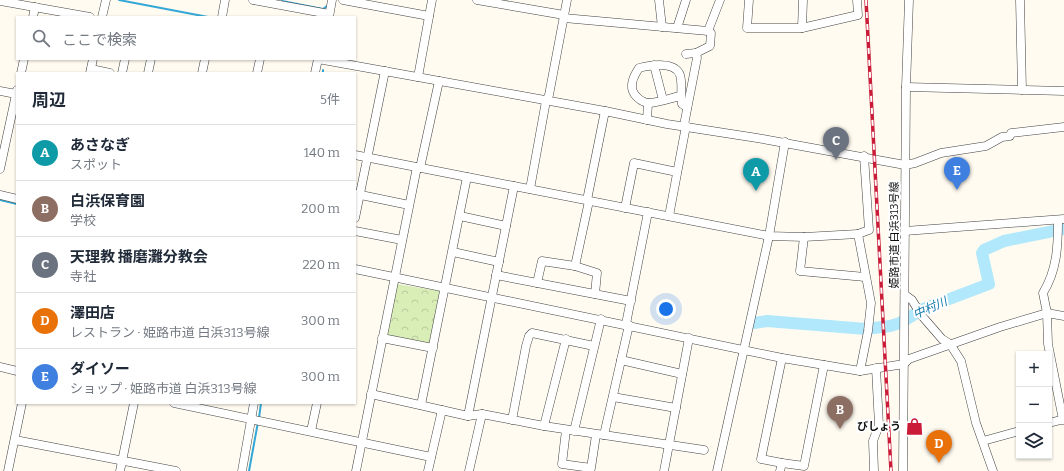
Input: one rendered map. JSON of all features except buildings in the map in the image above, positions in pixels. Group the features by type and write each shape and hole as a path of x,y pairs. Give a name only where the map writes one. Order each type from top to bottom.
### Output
{"street":[{"path":"102,16 106,0"},
{"path":"222,16 225,0"},
{"path":"253,0 274,2 329,16 332,0"},
{"path":"343,0 429,16"},
{"path":"418,78 432,0"},
{"path":"477,0 564,17 708,31"},
{"path":"530,189 546,101 549,96 566,0"},
{"path":"659,0 662,27"},
{"path":"677,28 686,0"},
{"path":"708,31 720,0"},
{"path":"749,0 747,28 802,28 858,15 857,0"},
{"path":"802,28 803,0"},
{"name":"姫路市道 白浜313号線","path":"903,471 905,165 909,0"},
{"path":"1020,0 1022,90"},
{"path":"0,1 84,16"},
{"path":"33,16 35,7"},
{"path":"686,54 696,53 710,46 711,33 708,31"},
{"path":"669,216 697,58 696,53"},
{"path":"21,72 24,60"},
{"path":"91,71 93,60"},
{"path":"122,72 125,60"},
{"path":"148,72 151,60"},
{"path":"202,72 205,60"},
{"path":"257,72 260,60"},
{"path":"315,72 318,60"},
{"path":"324,60 647,120 685,125 864,156 905,165 915,163 941,153 986,146 1002,137 1010,136 1011,133 1064,127"},
{"path":"680,96 648,103 639,100 634,93 632,85 634,76 639,68 654,65 676,69 680,75 682,91 680,96 682,104 688,107"},
{"path":"654,65 663,100"},
{"path":"356,206 357,194 368,158 385,71"},
{"path":"356,471 409,205 439,81"},
{"path":"906,87 1064,92"},
{"path":"0,91 16,92"},
{"path":"0,170 16,97"},
{"path":"647,120 648,103"},
{"path":"575,266 605,111"},
{"path":"717,471 769,236 785,142"},
{"path":"356,155 769,236 804,237 858,234 869,230 864,156"},
{"path":"625,208 634,163 677,172"},
{"path":"421,405 467,177"},
{"path":"468,416 514,186"},
{"path":"357,194 409,205"},
{"path":"0,195 16,199"},
{"path":"604,435 628,325 631,301 648,212"},
{"path":"460,216 506,226"},
{"path":"905,231 1061,220 1051,280 1043,293 1047,313 1048,344 1063,420 1052,422"},
{"path":"356,230 402,240"},
{"path":"858,234 871,303 868,331 860,371"},
{"path":"804,237 800,271 865,277"},
{"path":"453,252 499,262"},
{"path":"537,283 542,261 575,266 597,273 595,294"},
{"path":"356,269 491,298 601,319 782,358 860,371 904,364 909,359 950,344 1047,313 1064,316"},
{"path":"496,275 631,301"},
{"path":"905,295 912,300 922,316 942,339 950,344 961,361 974,416 984,441 993,471"},
{"path":"596,435 591,468 562,464 601,319"},
{"path":"512,420 529,336 532,333 594,346"},
{"path":"382,338 432,348"},
{"path":"664,471 689,338"},
{"path":"544,426 566,339"},
{"path":"782,358 762,459 781,467 804,466 824,365"},
{"path":"621,360 682,374"},
{"path":"0,367 16,371"},
{"path":"874,471 873,442 879,425 876,368"},
{"path":"371,394 468,416 482,414 570,431 704,450"},
{"path":"613,397 676,408"},
{"path":"8,471 22,404"},
{"path":"120,471 134,404"},
{"path":"187,404 263,422 361,441 431,457"},
{"path":"242,471 254,404"},
{"path":"311,431 317,404"},
{"path":"428,471 442,410"},
{"path":"469,471 482,414"},
{"path":"984,441 1016,432"},
{"path":"15,440 176,471"}],"green space":[{"path":"397,284 439,291 440,294 429,344 386,336"}],"waterway":[{"path":"119,0 203,16"},
{"path":"282,1 323,9 327,6"},
{"path":"0,200 16,204"},
{"name":"中村川","path":"754,323 767,321 866,329 890,326 900,323 923,309 989,284 982,253 984,250 1004,241 1064,229"},
{"path":"259,418 261,404"},
{"path":"249,471 258,422"}],"railway":[{"path":"866,0 891,471"}],"place":[{"name":"天理教 播磨灘分教会","path":"836,160"},
{"name":"ダイソー","path":"957,190"},
{"name":"あさなぎ","path":"756,191"},
{"name":"びしょう","path":"914,426"},
{"name":"白浜保育園","path":"840,429"},
{"name":"澤田店","path":"939,463"}]}
